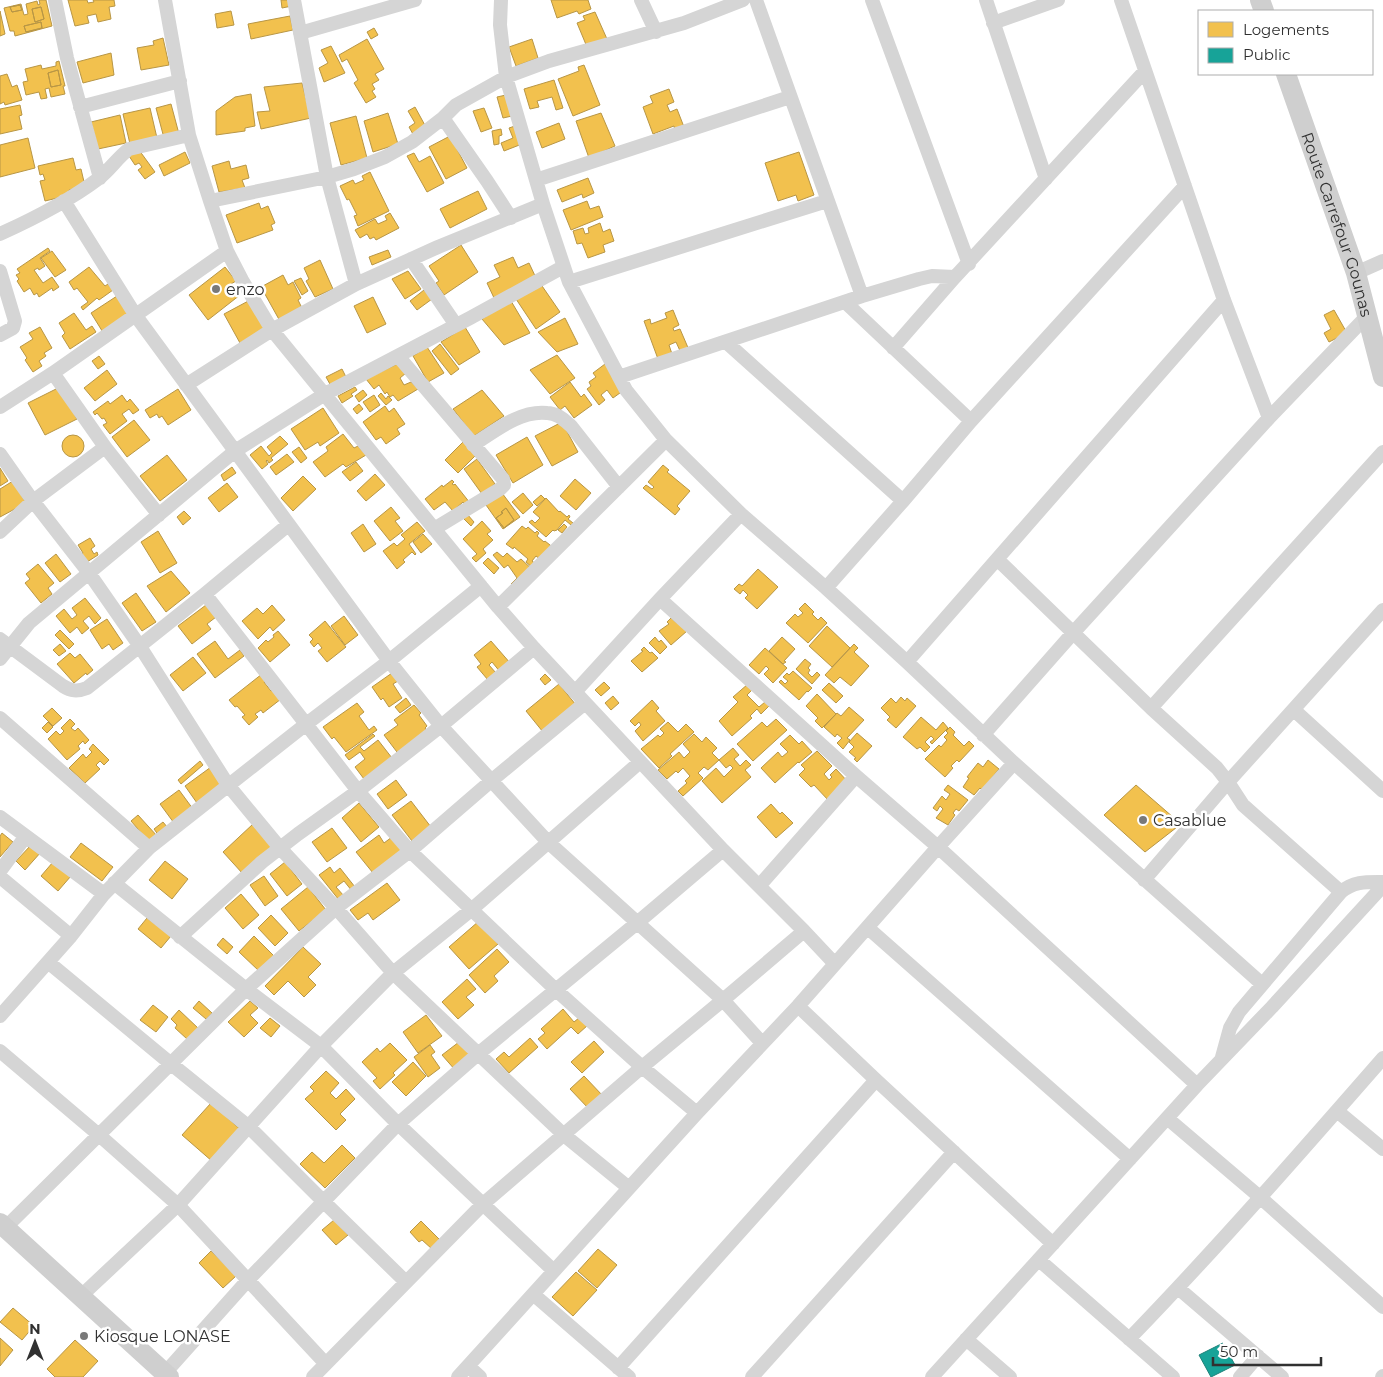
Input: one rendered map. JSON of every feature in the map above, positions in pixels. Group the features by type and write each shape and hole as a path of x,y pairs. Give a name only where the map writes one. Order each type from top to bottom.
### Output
{"main road":[{"name":"Route Carrefour Gounas","path":"1286,75 1356,273 1383,377"},
{"path":"2,1225 167,1375"}],"street":[{"path":"55,0 67,58 100,178"},
{"path":"165,0 189,134 210,201 227,251 272,330 498,608 723,850 835,964"},
{"path":"294,0 328,177 356,284"},
{"path":"300,33 415,0"},
{"path":"501,0 500,25 506,77 563,267 619,377 633,399 666,440 741,514 907,662 1014,764 1262,984"},
{"path":"642,0 656,32"},
{"path":"210,201 328,177 354,169 385,157 412,142 443,118 456,105 506,77 549,61 684,23 743,0"},
{"path":"756,0 862,296"},
{"path":"872,0 969,264"},
{"path":"986,0 1046,179"},
{"path":"993,23 1058,0"},
{"path":"1121,0 1224,300 1269,418"},
{"path":"893,348 1145,71"},
{"path":"80,107 180,81"},
{"path":"536,180 790,97"},
{"path":"443,118 511,218"},
{"path":"0,234 64,202 100,178 129,149 189,134"},
{"path":"826,588 971,421 1185,186"},
{"path":"569,282 827,200"},
{"path":"64,202 136,316 389,661 441,726 548,842 723,1000 762,1043"},
{"path":"186,385 272,330 356,284 470,233 543,204"},
{"path":"0,407 54,373 227,251"},
{"path":"411,259 456,325"},
{"path":"1356,273 1383,261"},
{"path":"0,659 5,643 235,452 325,394 563,267"},
{"path":"0,271 15,324 10,330 0,335"},
{"path":"619,377 862,296 932,276 955,278"},
{"path":"907,662 1224,300"},
{"path":"845,302 971,421"},
{"path":"983,735 1072,633 1269,418 1367,316"},
{"path":"726,342 903,501"},
{"path":"398,356 503,479 504,484 500,489 434,529"},
{"path":"54,373 105,447 159,515"},
{"path":"473,445 528,414 549,412 571,426 619,487"},
{"path":"498,608 666,440"},
{"path":"0,532 33,501 105,447"},
{"path":"1151,708 1383,452"},
{"path":"0,454 33,501 89,573 139,646 228,785 280,848 393,973 564,1135 629,1188"},
{"path":"575,692 741,514"},
{"path":"5,643 62,686 74,691 87,688 288,525"},
{"path":"998,560 1072,633 1217,768 1243,805 1341,892"},
{"path":"0,1015 71,936 104,894 149,848 305,724 389,661 481,586"},
{"path":"205,594 358,791 410,851 556,990 697,1113"},
{"path":"660,599 856,776 938,847 1197,1085"},
{"path":"1144,880 1228,782 1383,610"},
{"path":"180,937 255,868 441,726 534,648"},
{"path":"2,1225 99,1135 246,989 336,908 410,851 585,703"},
{"path":"1294,710 1383,791"},
{"path":"0,718 149,848"},
{"path":"81,1296 178,1205 321,1046 393,973 471,910 640,762"},
{"path":"458,1377 697,1113 798,1006 1014,764"},
{"path":"758,886 856,776"},
{"path":"0,817 104,894"},
{"path":"0,870 26,836"},
{"path":"167,1375 248,1280 398,1124 478,1054 723,850"},
{"path":"0,877 71,936"},
{"path":"1221,1060 1234,1018 1341,892 1347,887 1358,883 1383,882"},
{"path":"114,883 246,989 321,1046 398,1124 554,1271"},
{"path":"932,1377 1197,1085 1272,1007 1383,886"},
{"path":"868,928 1130,1159"},
{"path":"313,1377 483,1204 804,931"},
{"path":"1298,943 1317,958"},
{"path":"48,962 249,1126 406,1282"},
{"path":"798,1006 1053,1244"},
{"path":"0,1051 178,1205 326,1364"},
{"path":"1128,1338 1178,1288 1261,1198 1383,1058"},
{"path":"618,1368 876,1080"},
{"path":"1337,1111 1383,1149"},
{"path":"1167,1118 1261,1198 1383,1307"},
{"path":"752,1377 954,1152"},
{"path":"1038,1260 1173,1377"},
{"path":"1178,1288 1282,1377"},
{"path":"533,1294 630,1377"},
{"path":"966,1340 1010,1377"},
{"path":"1240,1377 1258,1356"},
{"path":"468,1366 480,1377"}],"building: Logements":[{"path":"39,0 46,0 52,26 15,36 14,31 10,31 4,8 21,4 24,15 28,14 26,4 37,1 38,5 40,4","holes":["20,5 22,10 12,12 10,7","41,7 44,19 35,22 32,9","41,22 42,28 26,32 24,26"]},
{"path":"68,0 87,0 88,3 94,2 93,0 114,0 115,6 109,7 111,19 98,22 96,14 87,16 89,23 75,26"},
{"path":"281,0 291,0 292,6 282,8"},
{"path":"551,0 588,0 591,9 579,14 577,11 557,18"},
{"path":"20,5 22,10 12,12 10,7"},
{"path":"41,7 44,19 35,22 32,9"},
{"path":"0,11 5,34 0,36"},
{"path":"231,11 234,25 217,28 215,14"},
{"path":"595,12 607,39 587,47 577,23 585,20 583,16"},
{"path":"290,16 293,30 251,39 248,24"},
{"path":"41,22 42,28 26,32 24,26"},
{"path":"374,28 378,35 371,39 367,32"},
{"path":"163,38 169,65 141,70 137,48 154,45 153,41"},
{"path":"367,39 384,69 375,74 379,80 372,84 375,89 372,91 376,97 366,103 354,83 358,80 347,59 342,62 339,55"},
{"path":"532,39 538,58 516,66 509,47"},
{"path":"331,46 345,73 324,82 319,68 328,63 321,50"},
{"path":"111,53 114,75 83,83 77,62"},
{"path":"59,61 65,94 51,97 49,88 45,89 47,98 41,99 39,92 26,95 23,82 28,81 25,69 41,65 42,69 56,66 56,62","holes":["58,70 61,85 51,87 48,73"]},
{"path":"584,65 600,105 573,116 558,79 579,71 578,67"},
{"path":"58,70 61,85 51,87 48,73"},
{"path":"7,74 12,87 17,85 22,100 5,105 4,102 0,104 0,76"},
{"path":"554,80 563,108 556,110 552,97 537,101 539,107 530,109 524,89"},
{"path":"302,83 311,118 261,129 257,112 270,111 264,87"},
{"path":"669,89 674,102 667,105 670,112 677,109 684,127 675,131 674,126 653,134 643,107 653,103 650,96"},
{"path":"251,94 255,126 245,128 245,131 216,135 216,111 235,97"},
{"path":"506,95 512,116 503,118 497,97"},
{"path":"171,104 179,134 164,138 156,108"},
{"path":"20,105 22,115 19,116 22,129 0,134 0,109"},
{"path":"415,107 427,129 414,136 409,127 415,123 408,111"},
{"path":"150,108 157,138 130,144 123,114"},
{"path":"484,108 492,128 481,132 473,111"},
{"path":"388,113 398,144 373,152 364,121"},
{"path":"601,113 615,146 589,158 576,121"},
{"path":"120,115 126,143 98,149 91,122"},
{"path":"356,116 367,158 341,165 330,123"},
{"path":"559,123 565,139 542,148 536,132"},
{"path":"515,126 522,144 504,151 501,143 513,138 509,128"},
{"path":"501,129 502,135 499,136 499,144 494,145 492,131"},
{"path":"450,136 467,168 446,179 429,147"},
{"path":"28,138 35,168 0,177 0,145"},
{"path":"139,150 155,172 145,179 138,170 142,167 139,163 135,165 129,156"},
{"path":"185,152 190,163 164,176 159,165"},
{"path":"799,152 814,195 798,201 796,195 778,201 765,163"},
{"path":"414,153 419,162 430,156 444,183 427,192 407,156"},
{"path":"73,158 76,170 81,169 85,186 69,190 70,195 45,201 40,181 45,180 43,174 40,175 38,166"},
{"path":"229,161 231,169 246,165 249,178 242,180 245,188 219,192 212,166"},
{"path":"370,172 389,211 358,226 354,216 357,215 340,186 353,180 355,184 364,180 362,176"},
{"path":"588,178 594,193 583,198 582,194 562,202 557,190"},
{"path":"478,191 487,209 450,228 440,209"},
{"path":"587,201 590,209 599,206 603,217 571,230 563,210"},
{"path":"259,203 261,209 268,206 275,223 271,225 273,230 237,243 226,215"},
{"path":"390,213 399,228 376,240 374,237 370,239 367,234 360,238 355,230 375,219 378,224 387,220 385,216"},
{"path":"600,223 603,232 610,229 614,241 603,245 605,252 588,258 582,243 577,244 573,231 583,228 585,234 589,233 588,228"},
{"path":"461,245 478,272 444,295 436,283 439,281 429,266"},
{"path":"48,248 50,251 40,258 45,266 39,270 38,268 34,270 43,283 52,277 59,287 53,291 52,288 39,297 37,293 34,295 30,288 24,292 17,281 19,279 16,275 20,273 17,269"},
{"path":"388,250 391,257 372,265 369,257"},
{"path":"52,251 66,270 55,277 41,258"},
{"path":"513,257 518,268 529,263 537,280 495,300 487,283 500,277 494,265"},
{"path":"320,260 333,289 315,297 306,281 309,279 304,268"},
{"path":"89,267 105,286 108,284 113,290 99,300 97,298 83,310 81,307 88,302 77,288 74,290 69,282"},
{"name":"enzo","path":"225,267 236,281 231,284 240,295 208,320 189,295"},
{"path":"408,271 421,289 405,299 392,279"},
{"path":"283,275 288,285 293,282 301,298 298,300 303,310 281,323 261,287"},
{"path":"301,278 308,291 302,295 294,281"},
{"path":"540,283 560,312 536,329 516,299"},
{"path":"424,290 432,299 417,310 410,301"},
{"path":"117,296 130,317 104,334 91,313"},
{"path":"373,297 386,324 367,333 354,306"},
{"name":"enzo","path":"252,299 268,328 240,343 224,314"},
{"path":"511,301 530,333 504,345 482,319"},
{"path":"673,310 679,325 673,328 674,331 680,329 689,350 681,353 676,342 669,345 672,354 658,359 644,321 650,319 651,324 667,318 665,313"},
{"path":"1334,310 1347,333 1329,342 1324,333 1331,329 1324,315"},
{"path":"74,313 86,330 92,326 96,332 70,349 62,336 65,333 59,323"},
{"path":"565,318 578,344 557,352 538,332"},
{"path":"40,327 52,348 44,353 46,356 39,361 42,366 33,372 25,360 27,358 20,347 33,339 29,333"},
{"path":"465,327 480,352 459,365 441,342"},
{"path":"440,344 459,369 451,375 432,351"},
{"path":"427,347 444,373 428,382 413,356"},
{"path":"557,355 575,378 550,394 530,370"},
{"path":"99,356 105,364 98,369 92,361"},
{"path":"397,364 406,373 400,378 404,385 411,382 418,389 398,401 393,395 390,397 387,392 385,394 379,385 374,389 366,379"},
{"path":"605,364 624,390 613,398 607,390 601,395 605,400 599,405 587,389 591,386 589,382 596,377 593,373"},
{"path":"342,369 347,379 331,386 326,377"},
{"path":"107,370 117,384 95,401 84,388"},
{"path":"570,382 581,397 584,394 592,405 574,418 565,406 560,410 550,397"},
{"path":"60,387 77,419 45,435 28,403"},
{"path":"355,387 357,390 351,394 353,396 342,403 338,396"},
{"path":"178,389 191,410 168,425 162,416 159,418 157,414 150,418 145,410"},
{"path":"363,390 367,395 359,402 355,396"},
{"path":"482,390 504,416 474,436 453,409"},
{"path":"381,393 386,399 388,396 392,400 386,405 378,396"},
{"path":"122,395 127,402 130,399 139,410 133,414 129,409 122,414 127,421 110,434 103,425 107,423 104,418 102,419 97,413 95,415 93,412 108,401 110,404"},
{"path":"374,395 380,405 370,412 363,402"},
{"path":"359,404 363,409 357,414 353,409"},
{"path":"385,406 389,412 394,408 405,424 397,429 400,434 386,444 381,437 376,440 363,422"},
{"path":"323,408 339,433 320,446 318,442 305,450 291,429"},
{"path":"134,420 150,440 127,457 112,437"},
{"path":"562,422 578,452 552,466 535,436"},
{"path":"343,434 354,448 358,446 366,455 346,467 343,464 325,477 313,462 328,451 326,447"},
{"path":"69,435 77,435 84,442 84,450 77,457 69,457 62,450 62,442"},
{"path":"280,436 288,444 271,458 273,460 269,463 267,460 268,464 262,469 250,455 261,446 269,456 272,453 267,447"},
{"path":"527,437 543,465 513,483 496,455"},
{"path":"463,442 476,455 458,473 445,460"},
{"path":"299,447 307,458 301,463 292,452"},
{"path":"287,454 294,462 276,475 270,467"},
{"path":"167,455 187,480 160,501 140,476"},
{"path":"477,459 495,484 482,494 464,469"},
{"path":"356,462 363,471 350,481 342,472"},
{"path":"663,465 669,470 667,472 690,491 677,506 680,509 675,515 643,488 646,485 652,489 654,487 648,482"},
{"path":"232,467 236,473 224,481 221,475"},
{"path":"0,468 8,481 0,486"},
{"path":"375,474 385,485 366,501 357,491"},
{"path":"303,476 316,489 293,511 281,498"},
{"path":"575,479 591,493 576,510 560,496"},
{"path":"452,480 454,482 452,484 455,484 470,503 466,506 463,502 453,511 445,502 434,510 425,499 442,485 443,487"},
{"path":"13,481 26,503 0,517 0,489"},
{"path":"227,483 238,497 219,512 208,498"},
{"path":"502,493 520,517 503,529 486,505","holes":["506,508 514,520 504,528 496,518"]},
{"path":"523,493 533,505 523,514 512,502"},
{"path":"541,495 545,499 537,506 533,502"},
{"path":"546,498 559,512 567,517 569,515 568,519 573,523 571,525 565,520 557,530 553,530 546,537 529,522 532,520 535,523 540,518 533,512"},
{"path":"391,507 400,518 395,521 403,531 390,541 374,521"},
{"path":"506,508 514,520 504,528 496,518"},
{"path":"184,511 191,518 183,525 177,517"},
{"path":"467,514 474,522 471,526 463,518"},
{"path":"482,521 491,531 487,534 493,540 483,549 486,553 476,562 472,558 477,554 463,539"},
{"path":"417,522 425,531 409,544 416,554 412,552 397,569 383,551 394,543 397,546 405,539 401,535"},
{"path":"363,524 376,544 364,552 351,533"},
{"path":"564,524 567,527 562,533 558,530"},
{"path":"522,526 526,529 528,527 535,533 537,531 539,533 537,536 555,549 544,562 536,556 532,561 537,565 534,569 526,562 528,559 514,547 513,549 506,544"},
{"path":"158,531 177,563 160,573 141,542"},
{"path":"423,534 432,544 421,553 413,542"},
{"path":"90,538 95,546 91,549 94,554 97,552 98,555 87,562 78,545"},
{"path":"497,552 503,557 507,553 517,562 521,559 534,571 520,584 511,584 517,578 508,565 504,568 493,555"},
{"path":"56,554 71,574 60,582 45,563"},
{"path":"488,558 499,568 494,574 483,563"},
{"path":"38,564 54,583 48,588 52,594 41,603 25,583 30,579 26,574"},
{"path":"758,569 778,587 757,609 745,598 748,595 743,590 740,594 734,589 739,584 742,586"},
{"path":"171,571 190,593 166,612 147,586"},
{"path":"136,593 156,622 142,631 122,603"},
{"path":"85,598 101,618 95,624 89,616 83,621 89,628 82,634 77,627 70,633 56,616 64,609 72,619 77,615 72,608"},
{"path":"805,603 814,612 812,614 818,620 821,617 827,623 808,643 786,623 795,614 798,617 803,613 799,609"},
{"path":"206,605 216,617 207,624 211,629 192,644 178,626"},
{"path":"272,605 285,620 273,631 270,627 258,639 242,621 257,608 263,614"},
{"path":"344,616 358,635 345,645 331,626"},
{"path":"671,618 687,631 671,645 659,631 669,624 667,622"},
{"path":"107,619 123,643 113,650 109,644 102,649 90,630"},
{"path":"325,621 346,647 327,662 318,651 322,648 318,643 314,647 310,642 313,639 309,635"},
{"path":"827,626 850,648 832,667 809,646"},
{"path":"60,630 74,644 69,649 55,635"},
{"path":"278,631 290,645 270,662 258,648 266,640 268,642 274,637 273,635"},
{"path":"655,637 659,642 661,640 667,647 660,654 649,643"},
{"path":"782,637 795,649 783,664 769,651"},
{"path":"215,641 228,659 240,650 244,656 215,678 197,654"},
{"path":"491,641 511,664 501,673 492,662 489,665 496,673 488,680 477,667 481,664 474,655"},
{"path":"60,644 66,651 59,656 53,650"},
{"path":"854,644 858,648 854,652 869,666 851,686 840,677 834,683 825,675"},
{"path":"644,647 658,658 642,672 631,661 643,651 641,650"},
{"path":"765,648 787,668 773,683 764,674 769,669 766,666 759,674 749,665"},
{"path":"70,653 75,658 80,654 93,670 74,683 57,664"},
{"path":"193,657 206,673 183,691 170,675"},
{"path":"805,659 811,664 808,668 810,670 808,673 812,677 817,672 820,675 812,684 796,669"},
{"path":"793,671 812,688 799,700 779,682 781,680 785,684 788,681 783,677"},
{"path":"392,673 398,681 393,684 402,698 389,707 383,698 381,700 372,687"},
{"path":"262,674 267,680 264,682 271,691 274,689 281,699 263,713 261,710 255,714 258,717 249,725 242,717 245,715 229,700"},
{"path":"545,674 551,680 545,685 540,679"},
{"path":"604,682 610,688 601,696 595,690"},
{"path":"829,683 843,696 836,703 822,690"},
{"path":"559,684 576,705 543,732 526,711"},
{"path":"748,684 753,689 747,695 759,707 765,702 769,706 761,714 757,709 750,716 752,718 732,736 719,721 738,702 733,697"},
{"path":"817,694 836,714 822,728 815,721 818,718 806,706"},
{"path":"613,696 619,703 611,710 605,703"},
{"path":"901,697 905,701 907,698 916,706 896,728 887,720 890,717 881,708 891,698 896,703"},
{"path":"406,698 411,705 400,713 395,707"},
{"path":"652,700 659,708 656,711 665,721 643,741 635,731 641,725 639,722 635,726 630,721"},
{"path":"357,703 364,712 359,716 369,730 374,726 377,730 346,752 334,737 332,739 323,727"},
{"path":"414,705 421,713 419,715 427,726 425,728 429,734 400,756 384,735 398,725 394,720"},
{"path":"849,707 864,720 847,738 850,740 843,749 837,743 842,738 837,734 835,737 824,727 837,713 841,716"},
{"path":"52,708 62,718 53,726 43,716"},
{"path":"921,717 936,730 943,722 948,728 932,744 930,742 934,739 931,736 925,742 930,747 925,752 920,747 917,749 903,737"},
{"path":"70,719 75,724 71,728 75,731 78,728 89,740 85,744 83,741 78,746 80,749 67,760 48,739 56,731 60,735 64,731 61,728"},
{"path":"776,719 787,730 753,761 737,744 762,722 767,727"},
{"path":"48,722 53,727 47,733 42,728"},
{"path":"668,722 678,732 686,724 694,732 670,754 672,756 659,768 641,749 658,735 660,737 664,733 660,729"},
{"path":"950,727 955,732 953,735 964,746 969,741 974,746 959,762 957,760 951,766 953,768 945,777 925,759 947,740 944,737"},
{"path":"857,733 872,746 857,762 854,759 856,758 849,752 854,747 849,742"},
{"path":"373,734 375,736 360,747 364,751 378,740 392,758 364,779 355,767 365,759 360,752 349,760 345,755"},
{"path":"694,734 702,742 706,737 717,748 712,753 719,760 708,770 704,767 698,773 703,778 683,796 678,791 687,783 685,781 690,776 683,768 667,779 658,770 679,752 684,758 690,752 683,744"},
{"path":"790,735 799,744 802,741 812,752 775,783 761,768 778,752 782,757 788,752 780,744"},
{"path":"93,744 109,760 104,765 100,761 96,765 100,769 85,783 69,768 83,754 86,758 92,752 89,749"},
{"path":"733,748 739,755 734,759 740,766 746,760 751,765 745,770 751,777 722,803 702,781 716,768 724,777 733,768 730,765 726,768 719,760"},
{"path":"817,751 832,766 824,774 829,780 832,777 830,775 836,769 849,783 829,801 814,785 811,787 799,775 805,769 801,765"},
{"path":"988,760 999,769 982,790 980,788 974,795 963,787 969,778 967,777 978,763 983,767"},
{"path":"200,761 203,765 181,784 178,780"},
{"path":"211,767 224,784 197,803 185,786"},
{"path":"396,780 407,795 388,809 377,794"},
{"path":"948,785 968,800 959,811 956,809 953,813 955,815 948,825 936,818 943,809 940,806 937,811 933,808 942,796 946,800 950,794 944,790"},
{"name":"Casablue","path":"1136,785 1181,824 1145,852 1104,815"},
{"path":"179,790 193,809 174,823 160,804"},
{"path":"411,801 431,827 412,841 392,815"},
{"path":"359,803 379,827 361,842 342,818"},
{"path":"771,804 780,814 782,812 793,823 776,838 757,817"},
{"path":"138,815 158,837 150,843 131,821"},
{"path":"163,822 168,828 159,836 154,829"},
{"path":"253,824 274,847 243,874 223,852"},
{"path":"332,828 347,848 327,862 312,842"},
{"path":"2,833 13,842 0,857 0,836"},
{"path":"379,835 384,843 392,837 402,851 373,873 356,852"},
{"path":"81,843 113,867 102,881 70,857"},
{"path":"32,844 41,852 25,870 16,861"},
{"path":"165,861 188,879 172,899 149,880"},
{"path":"53,862 71,876 58,891 41,876"},
{"path":"285,862 302,884 287,896 270,874"},
{"path":"330,867 334,873 340,868 355,887 352,891 344,881 336,887 344,896 339,900 319,875"},
{"path":"264,876 278,896 265,906 250,885"},
{"path":"387,883 400,900 373,920 368,913 358,920 350,910"},
{"path":"308,887 326,910 299,931 281,909"},
{"path":"241,894 259,915 243,929 225,908"},
{"path":"271,915 288,933 275,946 258,928"},
{"path":"147,918 171,936 161,948 138,929"},
{"path":"479,921 498,944 469,969 449,947"},
{"path":"254,936 274,956 259,971 239,952"},
{"path":"223,938 233,947 227,954 217,945"},
{"path":"303,947 321,964 308,977 316,985 304,997 288,981 274,995 265,986"},
{"path":"497,949 509,962 494,976 498,981 485,993 469,975"},
{"path":"467,979 476,989 466,997 474,1005 458,1019 442,1002"},
{"path":"199,1001 212,1013 206,1019 193,1008"},
{"path":"250,1001 258,1008 250,1015 258,1023 244,1037 228,1022"},
{"path":"153,1005 168,1017 156,1032 140,1020"},
{"path":"563,1009 574,1022 580,1017 588,1025 578,1034 571,1027 547,1049 538,1039 545,1033 541,1029"},
{"path":"179,1010 198,1028 187,1039 175,1028 177,1025 171,1019"},
{"path":"426,1015 442,1036 418,1053 403,1032"},
{"path":"270,1018 280,1026 271,1037 260,1028"},
{"path":"530,1038 538,1047 509,1073 496,1059 504,1052 509,1057"},
{"path":"594,1041 604,1052 582,1073 571,1062"},
{"path":"459,1042 473,1058 456,1071 442,1055"},
{"path":"390,1043 407,1060 380,1089 373,1081 377,1078 362,1062 377,1048 380,1052"},
{"path":"430,1045 435,1052 431,1055 440,1068 428,1077 414,1057"},
{"path":"413,1062 426,1076 406,1096 392,1082"},
{"path":"326,1071 339,1083 330,1093 336,1099 346,1089 355,1099 340,1114 346,1120 336,1130 305,1099 314,1091 310,1087"},
{"path":"584,1076 603,1096 589,1109 570,1089"},
{"path":"211,1103 242,1131 213,1162 182,1135"},
{"path":"342,1145 355,1158 325,1188 300,1164 312,1152 324,1163"},
{"path":"334,1220 348,1235 336,1245 322,1230"},
{"path":"421,1221 440,1240 432,1249 422,1240 419,1242 410,1232"},
{"path":"598,1249 617,1265 597,1288 578,1271"},
{"path":"211,1251 236,1276 223,1288 199,1263"},
{"path":"576,1272 597,1290 573,1316 552,1297"},
{"path":"13,1308 34,1326 22,1340 0,1322"},
{"path":"0,1338 13,1350 0,1366"},
{"path":"75,1340 98,1361 83,1377 55,1377 47,1369"}],"building: Public":[{"path":"1223,1343 1235,1365 1211,1377 1199,1355"}],"place":[{"name":"enzo","path":"216,289"},
{"name":"Casablue","path":"1143,820"},
{"name":"Kiosque LONASE","path":"84,1336"}]}
